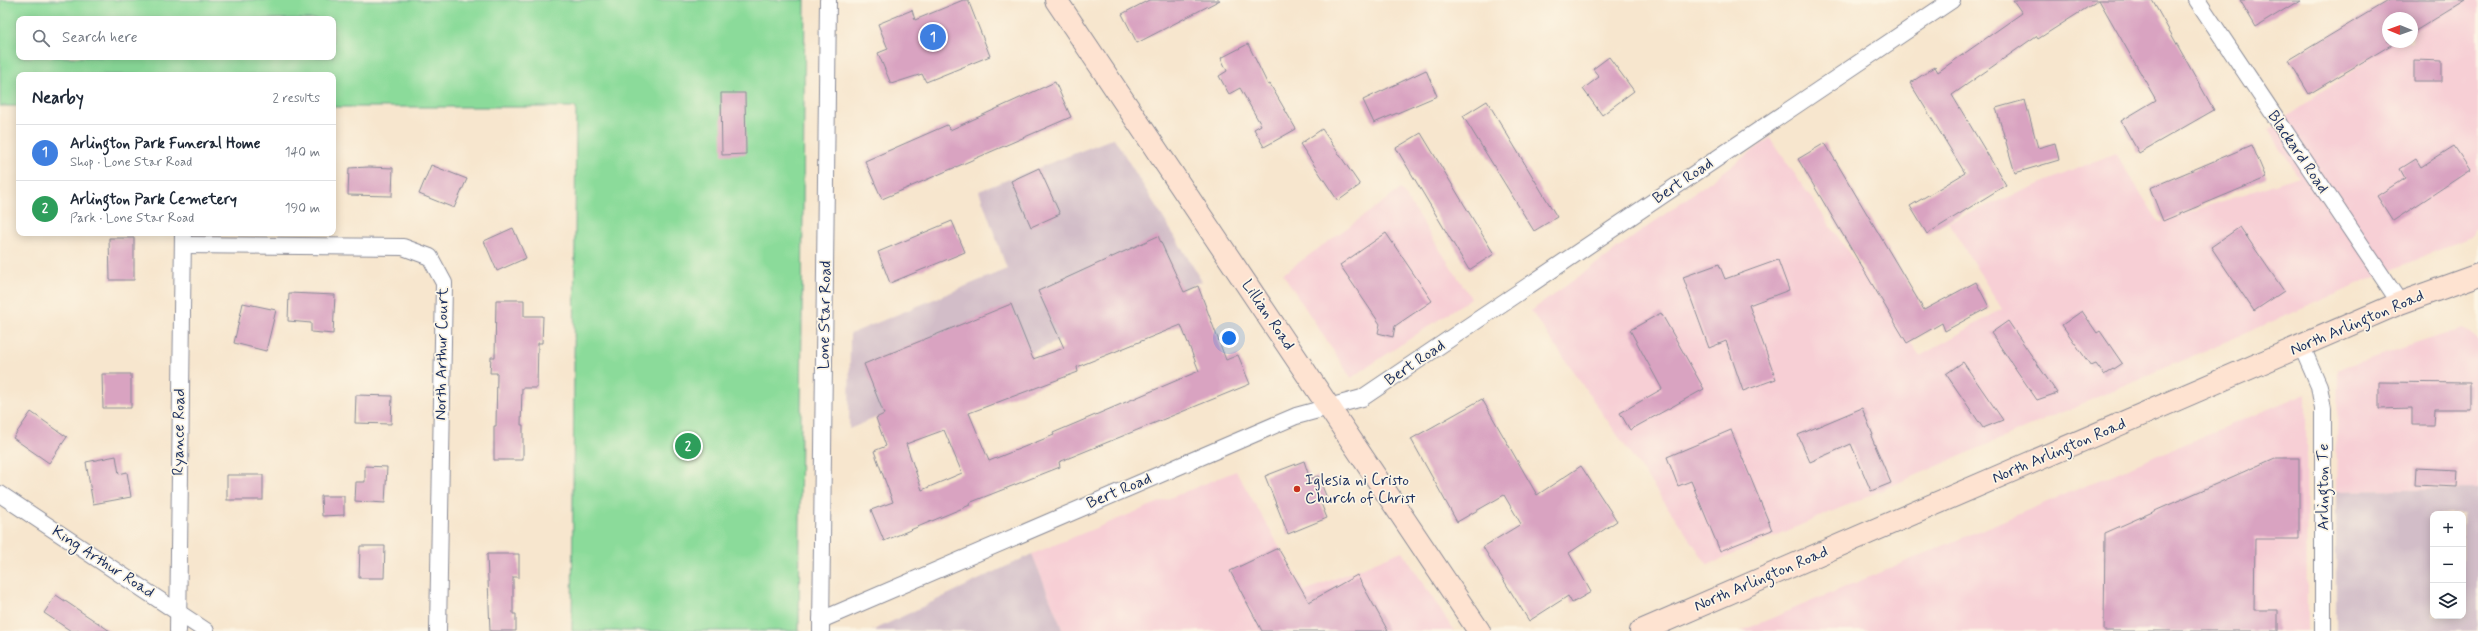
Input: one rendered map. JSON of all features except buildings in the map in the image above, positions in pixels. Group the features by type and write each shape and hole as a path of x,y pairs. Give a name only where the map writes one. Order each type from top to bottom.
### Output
{"main road":[{"name":"Lillian Road","path":"1063,3 1329,407 1479,631"},
{"name":"North Arlington Road","path":"1641,631 2302,347 2400,303 2478,275"}],"street":[{"name":"Lone Star Road","path":"821,625 828,0"},
{"name":"Bert Road","path":"821,625 1296,416 1362,398 1952,0"},
{"name":"Blackard Road","path":"2197,0 2400,303"},
{"name":"Ryance Road","path":"178,631 183,239"},
{"name":"North Arthur Court","path":"183,239 403,248 430,257 444,283 438,631"},
{"name":"Arlington Te","path":"2302,347 2320,386 2323,409 2323,631"},
{"name":"King Arthur Road","path":"0,494 206,631"}],"shaded area":[{"path":"2453,0 2478,0 2478,222 2473,235 1708,565 1531,311 1770,138 1920,356 2002,309 1948,222 2115,153 2159,222 2299,176 2268,130 2384,48 2418,48 2418,25"},
{"path":"1114,138 1202,281 849,429 850,334 1007,269 979,191"},
{"path":"1401,189 1471,298 1351,378 1283,274"},
{"path":"2464,328 2478,340 2478,489 2336,491 2338,369"},
{"path":"2306,393 2307,631 1741,631"},
{"path":"1236,471 1305,591 1402,551 1454,631 1063,631 1032,554"},
{"path":"2478,489 2478,631 2336,631 2336,491"},
{"path":"1032,554 1063,631 872,631"}],"green space":[{"path":"0,0 805,0 799,631 572,631 576,107 336,107 336,72 16,72 16,106 0,106"}],"place":[{"name":"Arlington Park Funeral Home","path":"933,37"},
{"name":"Arlington Park Cemetery","path":"688,446"},
{"name":"Iglesia ni Cristo Church of Christ","path":"1297,489"}]}
